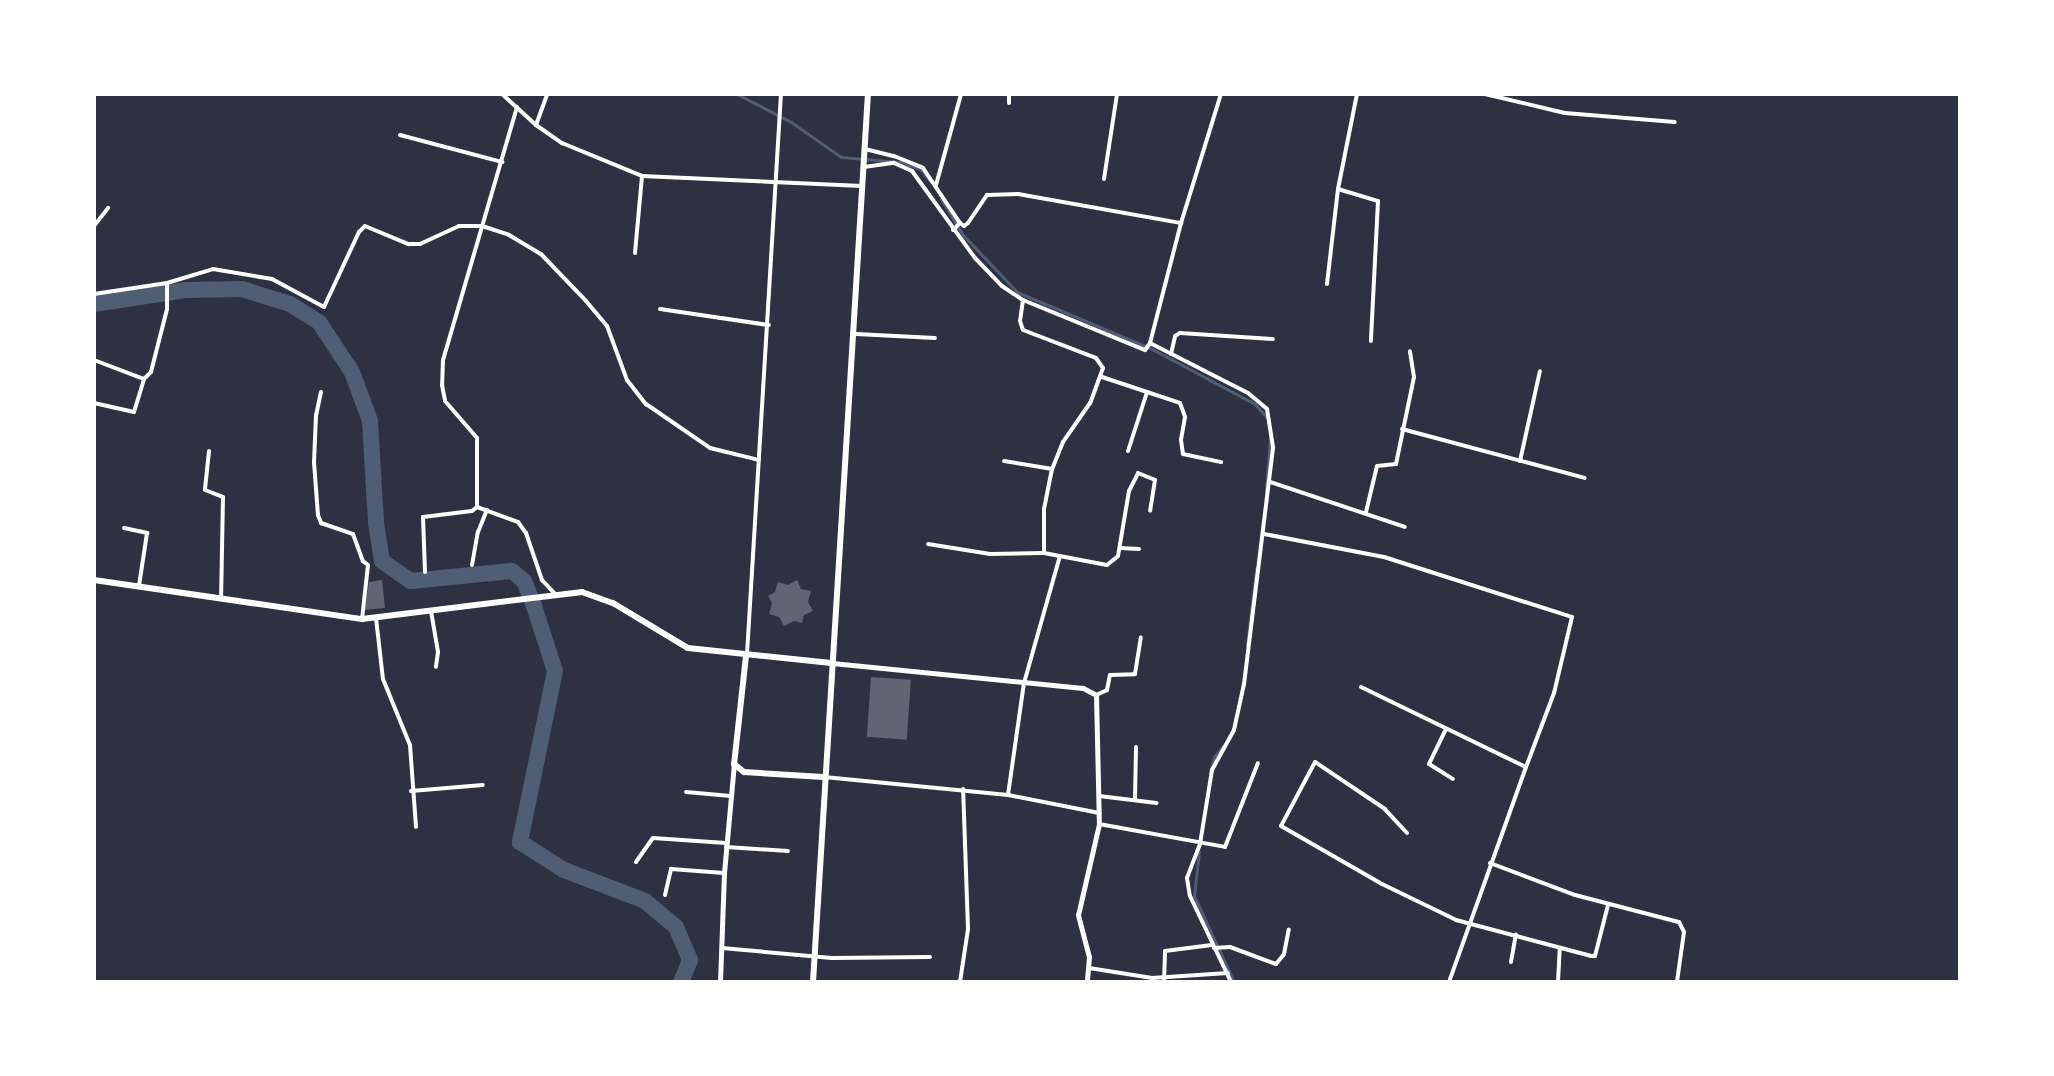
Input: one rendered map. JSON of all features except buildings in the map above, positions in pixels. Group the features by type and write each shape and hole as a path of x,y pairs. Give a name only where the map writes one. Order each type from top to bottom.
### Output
{"main road":[{"path":"813,982 823,777 856,334 868,94"},
{"path":"94,580 362,619 551,594 594,595 688,648 831,663"},
{"path":"746,656 734,764 744,772 823,777"}],"street":[{"path":"502,94 536,125 579,151 642,176 862,186"},
{"path":"536,125 547,94"},
{"path":"746,656 781,94"},
{"path":"936,185 961,94"},
{"path":"1009,94 1009,103"},
{"path":"1104,179 1117,94"},
{"path":"1148,345 1221,94"},
{"path":"1327,284 1338,189 1357,94"},
{"path":"1485,94 1565,113 1675,122"},
{"path":"477,507 477,438 445,401 443,360 517,107"},
{"path":"400,135 502,162"},
{"path":"864,152 907,160 936,185 956,226"},
{"path":"864,165 897,164 925,177 991,275 1023,300 1171,354 1248,393 1265,406 1273,439 1270,482 1244,684 1234,730 1212,770 1200,844 1187,878 1190,896 1217,947 1231,982"},
{"path":"635,253 642,176"},
{"path":"1338,189 1378,201 1371,341"},
{"path":"956,226 969,222 987,195 1018,194 1181,223"},
{"path":"94,226 108,208"},
{"path":"94,294 166,283 213,269 272,279 324,307 359,232 365,226 408,244 420,244 459,226 482,226 509,235 541,254 586,301 607,326 627,380 646,404 710,448 759,460"},
{"path":"94,403 134,412 144,379 151,372 167,309 166,283"},
{"path":"1023,300 1020,317 1023,330 1098,360 1103,366 1102,377 1090,403 1063,442 1052,469 1044,509 1044,553"},
{"path":"660,309 769,325"},
{"path":"1171,354 1175,336 1181,332 1273,339"},
{"path":"856,334 935,338"},
{"path":"1366,512 1377,466 1396,465 1414,377 1410,351"},
{"path":"94,360 144,379"},
{"path":"1520,461 1540,371"},
{"path":"1102,377 1183,406 1183,454 1221,462"},
{"path":"321,392 316,415 314,462 318,515 321,523 353,534 363,561 368,565 362,619"},
{"path":"1128,451 1147,392"},
{"path":"1402,429 1585,478"},
{"path":"209,451 205,490 223,497 221,599"},
{"path":"1004,461 1052,469"},
{"path":"928,544 990,554 1044,553 1107,565 1115,561 1120,548 1129,491 1138,473 1155,480 1150,511"},
{"path":"1270,482 1405,527"},
{"path":"477,507 518,522 526,533 542,580 551,594"},
{"path":"425,572 423,517 472,511 477,507"},
{"path":"472,565 478,532 487,510"},
{"path":"124,528 147,533 139,586"},
{"path":"1264,534 1398,560 1572,617 1554,693 1449,982"},
{"path":"1120,548 1139,549"},
{"path":"1008,795 1024,683 1060,556"},
{"path":"431,611 438,652 436,667"},
{"path":"376,618 383,679 410,745 416,827"},
{"path":"1096,695 1107,690 1110,675 1135,674 1141,637"},
{"path":"831,663 1083,688 1096,695"},
{"path":"1361,687 1526,767"},
{"path":"1087,982 1089,968 1078,903 1099,824 1096,695"},
{"path":"1446,729 1429,764 1453,779"},
{"path":"1135,799 1136,747"},
{"path":"1407,833 1385,809 1315,762 1281,822 1284,830 1317,845 1382,884 1468,923 1555,944 1560,949 1595,956 1608,905"},
{"path":"1099,824 1221,848 1229,845 1258,763"},
{"path":"720,982 724,873 734,764"},
{"path":"823,777 963,789 1099,813"},
{"path":"411,791 483,785"},
{"path":"960,982 968,929 963,789"},
{"path":"686,792 731,796"},
{"path":"1099,796 1157,803"},
{"path":"636,862 653,838 788,851"},
{"path":"1490,863 1608,905 1681,924 1684,935 1677,982"},
{"path":"665,895 671,869 724,873"},
{"path":"1164,980 1165,951 1217,947 1276,964 1284,954 1289,929"},
{"path":"1511,962 1516,934"},
{"path":"722,948 814,955 930,957"},
{"path":"1558,982 1560,949"},
{"path":"1089,968 1164,980 1228,973"},
{"path":"1507,982 1518,982"}],"waterway":[{"path":"737,94 791,122 841,157 900,162 920,169 931,182"},
{"path":"941,199 963,235 1017,292 1152,349 1255,404 1268,419"},
{"path":"94,304 187,290 242,289 290,304 319,322 352,372 370,421 376,523 382,561 411,581 512,571 524,581 534,606 555,671 520,842 564,870 645,901 676,927 690,960 681,982"},
{"path":"1266,490 1270,438"},
{"path":"1247,645 1256,569"},
{"path":"1210,773 1214,757 1224,745"},
{"path":"1199,851 1194,896 1234,982"}]}
